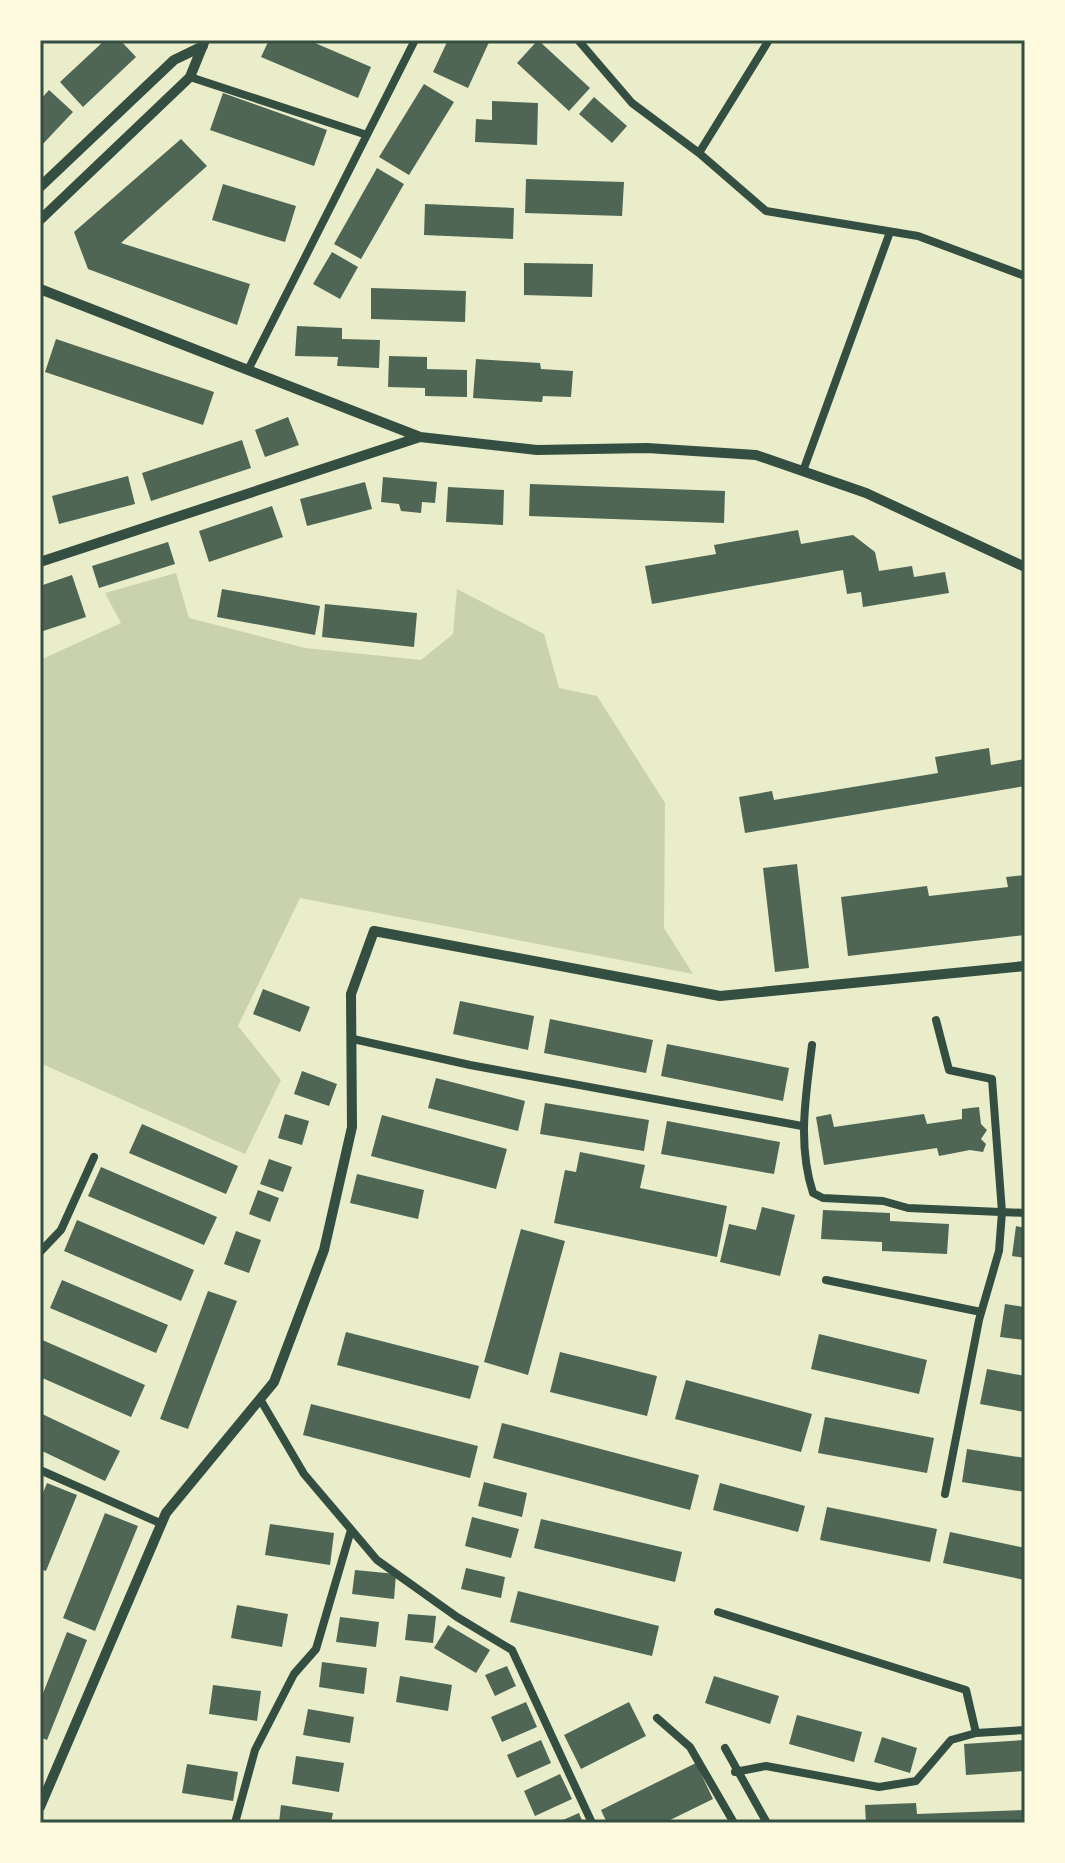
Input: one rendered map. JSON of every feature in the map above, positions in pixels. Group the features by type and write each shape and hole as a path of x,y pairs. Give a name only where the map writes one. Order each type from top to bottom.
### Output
{"street":[{"path":"248,370 415,40"},
{"path":"578,40 632,103 699,153 766,211 918,236 1025,276"},
{"path":"699,153 769,40"},
{"path":"40,220 190,77 204,43"},
{"path":"40,187 174,60 204,43"},
{"path":"190,77 367,135"},
{"path":"803,471 890,232"},
{"path":"40,289 420,437 537,450 647,448 756,455 866,493 1025,567"},
{"path":"40,562 420,437"},
{"path":"40,1807 166,1513 274,1382 324,1250 352,1127 351,994 374,931 720,996 1025,966"},
{"path":"936,1020 949,1070 992,1079 1002,1212 999,1251 981,1312 945,1494"},
{"path":"353,1039 470,1065 802,1126"},
{"path":"812,1045 802,1126 807,1175 813,1193 823,1198 883,1201 908,1208 1025,1213"},
{"path":"40,1252 61,1230 94,1157"},
{"path":"826,1280 981,1312"},
{"path":"260,1399 304,1474 377,1560 457,1617 512,1650 592,1823"},
{"path":"40,1470 162,1524"},
{"path":"235,1823 255,1750 294,1674 316,1649 351,1530"},
{"path":"718,1612 966,1690 976,1733"},
{"path":"657,1718 690,1747 734,1823"},
{"path":"735,1772 766,1766 879,1787 916,1781 951,1740 976,1733 1025,1730"},
{"path":"725,1748 735,1772 767,1823"}],"green space":[{"path":"176,573 189,618 305,648 421,660 453,634 457,589 544,634 559,688 597,696 665,803 664,928 693,974 300,898 238,1026 281,1080 245,1154 40,1063 40,660 121,623 105,593"}],"building":[{"path":"105,40 120,40 136,57 83,107 60,82"},
{"path":"269,40 308,40 371,67 358,98 261,57"},
{"path":"448,40 490,40 468,88 433,72"},
{"path":"538,40 590,88 569,111 517,63"},
{"path":"424,84 454,102 409,175 379,157"},
{"path":"49,90 73,112 40,147 40,100"},
{"path":"223,93 327,130 314,166 210,130"},
{"path":"594,97 627,126 612,143 579,114"},
{"path":"492,101 538,103 537,145 475,142 476,119 492,120"},
{"path":"181,139 207,166 121,243 250,284 237,325 88,269 74,232"},
{"path":"377,168 404,184 361,259 334,244"},
{"path":"526,179 624,182 622,216 525,213"},
{"path":"223,184 296,206 285,242 212,220"},
{"path":"425,204 514,208 513,239 424,235"},
{"path":"332,252 358,267 340,299 313,284"},
{"path":"524,263 593,264 592,297 524,295"},
{"path":"371,288 466,291 465,322 371,319"},
{"path":"297,326 342,328 342,339 380,340 379,368 337,366 338,357 295,356"},
{"path":"56,339 214,392 203,425 45,372"},
{"path":"389,356 427,357 427,369 467,370 467,397 425,396 425,388 388,387"},
{"path":"476,359 540,363 541,369 573,371 571,397 543,396 542,402 473,398"},
{"path":"288,417 299,445 265,457 255,430"},
{"path":"242,440 251,468 151,501 142,473"},
{"path":"128,476 135,504 59,524 52,496"},
{"path":"383,477 437,482 435,503 422,502 421,513 401,511 399,504 381,502"},
{"path":"365,482 372,509 307,526 300,499"},
{"path":"530,484 725,491 724,523 529,516"},
{"path":"448,487 504,490 503,525 446,522"},
{"path":"272,506 283,537 209,562 199,531"},
{"path":"798,530 801,544 853,535 875,552 879,571 912,566 914,577 945,572 949,593 863,607 861,592 847,594 843,570 652,604 645,566 716,554 714,545"},
{"path":"168,542 175,564 99,588 92,566"},
{"path":"72,575 86,617 40,632 40,586"},
{"path":"222,589 320,606 315,635 217,617"},
{"path":"325,604 417,613 414,647 322,637"},
{"path":"989,748 991,765 1025,759 1025,786 745,833 739,797 772,791 774,800 938,773 935,757"},
{"path":"797,864 809,968 775,972 763,868"},
{"path":"1025,875 1025,935 848,956 841,897 927,886 929,896 1008,887 1006,877"},
{"path":"263,989 310,1007 300,1032 253,1014"},
{"path":"460,1001 534,1016 528,1050 453,1034"},
{"path":"550,1019 653,1040 646,1073 544,1053"},
{"path":"667,1044 789,1068 783,1101 661,1076"},
{"path":"302,1071 337,1084 329,1106 294,1094"},
{"path":"436,1078 525,1101 518,1131 428,1108"},
{"path":"545,1103 649,1120 644,1151 540,1134"},
{"path":"979,1107 981,1124 987,1130 981,1139 986,1144 983,1152 970,1150 939,1156 937,1148 824,1165 816,1117 831,1114 834,1127 924,1114 927,1124 962,1119 962,1109"},
{"path":"285,1114 309,1121 302,1145 278,1138"},
{"path":"382,1115 507,1149 496,1189 371,1156"},
{"path":"667,1121 780,1142 774,1174 661,1154"},
{"path":"142,1124 238,1166 226,1194 129,1153"},
{"path":"580,1152 645,1165 640,1188 727,1206 717,1257 554,1223 565,1170 576,1172"},
{"path":"269,1159 292,1167 283,1192 260,1184"},
{"path":"101,1167 217,1217 204,1245 88,1196"},
{"path":"357,1174 424,1190 418,1219 350,1203"},
{"path":"258,1190 279,1198 270,1222 249,1214"},
{"path":"762,1207 795,1215 780,1276 720,1262 729,1224 756,1230"},
{"path":"823,1210 890,1213 890,1221 949,1224 947,1254 882,1251 882,1242 821,1239"},
{"path":"77,1220 194,1270 181,1301 64,1251"},
{"path":"1016,1226 1025,1228 1025,1258 1012,1256"},
{"path":"521,1229 565,1241 528,1375 484,1362"},
{"path":"236,1231 261,1240 249,1273 224,1264"},
{"path":"62,1280 168,1325 156,1353 50,1308"},
{"path":"208,1291 237,1301 188,1429 160,1419"},
{"path":"1005,1304 1025,1307 1025,1340 1000,1337"},
{"path":"346,1332 479,1366 470,1399 337,1365"},
{"path":"819,1334 927,1360 919,1394 811,1369"},
{"path":"40,1339 145,1385 131,1417 40,1377"},
{"path":"560,1352 657,1376 647,1416 550,1392"},
{"path":"987,1369 1025,1376 1025,1412 980,1404"},
{"path":"686,1380 812,1414 801,1452 675,1419"},
{"path":"311,1404 478,1446 470,1478 303,1435"},
{"path":"40,1413 120,1451 105,1481 40,1450"},
{"path":"825,1417 934,1438 927,1473 818,1453"},
{"path":"502,1423 699,1475 690,1510 493,1458"},
{"path":"967,1449 1025,1458 1025,1492 962,1482"},
{"path":"484,1482 527,1493 522,1517 478,1506"},
{"path":"47,1483 77,1495 46,1571 40,1569 40,1500"},
{"path":"720,1483 805,1506 798,1532 713,1510"},
{"path":"827,1507 937,1529 930,1562 820,1540"},
{"path":"105,1513 138,1526 95,1631 63,1618"},
{"path":"472,1517 519,1529 511,1558 465,1546"},
{"path":"541,1519 682,1552 675,1582 534,1548"},
{"path":"270,1524 334,1533 330,1565 265,1555"},
{"path":"950,1532 1025,1548 1025,1580 943,1563"},
{"path":"466,1568 505,1577 501,1598 461,1589"},
{"path":"355,1570 396,1574 394,1599 352,1594"},
{"path":"518,1591 659,1626 652,1656 510,1622"},
{"path":"237,1605 288,1614 282,1647 231,1638"},
{"path":"408,1614 436,1616 433,1643 405,1640"},
{"path":"340,1617 379,1622 376,1647 336,1642"},
{"path":"448,1625 490,1650 476,1673 434,1648"},
{"path":"67,1632 87,1640 47,1740 40,1737 40,1701"},
{"path":"322,1662 367,1668 364,1694 319,1687"},
{"path":"507,1666 516,1686 495,1696 485,1675"},
{"path":"400,1676 452,1685 448,1711 396,1702"},
{"path":"714,1676 779,1696 770,1724 705,1703"},
{"path":"213,1685 261,1691 257,1721 209,1714"},
{"path":"526,1702 537,1727 502,1742 491,1717"},
{"path":"629,1702 646,1736 581,1769 564,1735"},
{"path":"308,1709 354,1717 350,1743 303,1735"},
{"path":"797,1715 862,1732 854,1762 789,1744"},
{"path":"882,1737 917,1748 910,1773 874,1762"},
{"path":"541,1740 551,1763 517,1778 507,1755"},
{"path":"1025,1740 1025,1771 966,1775 964,1744"},
{"path":"296,1756 344,1763 339,1792 292,1784"},
{"path":"696,1763 713,1799 664,1823 607,1823 601,1810"},
{"path":"187,1764 238,1772 233,1801 182,1793"},
{"path":"560,1774 572,1799 535,1816 524,1791"},
{"path":"916,1803 917,1814 1025,1810 1025,1823 866,1823 865,1805"},
{"path":"281,1805 333,1813 331,1823 279,1823"},
{"path":"579,1813 583,1823 556,1823"}]}
